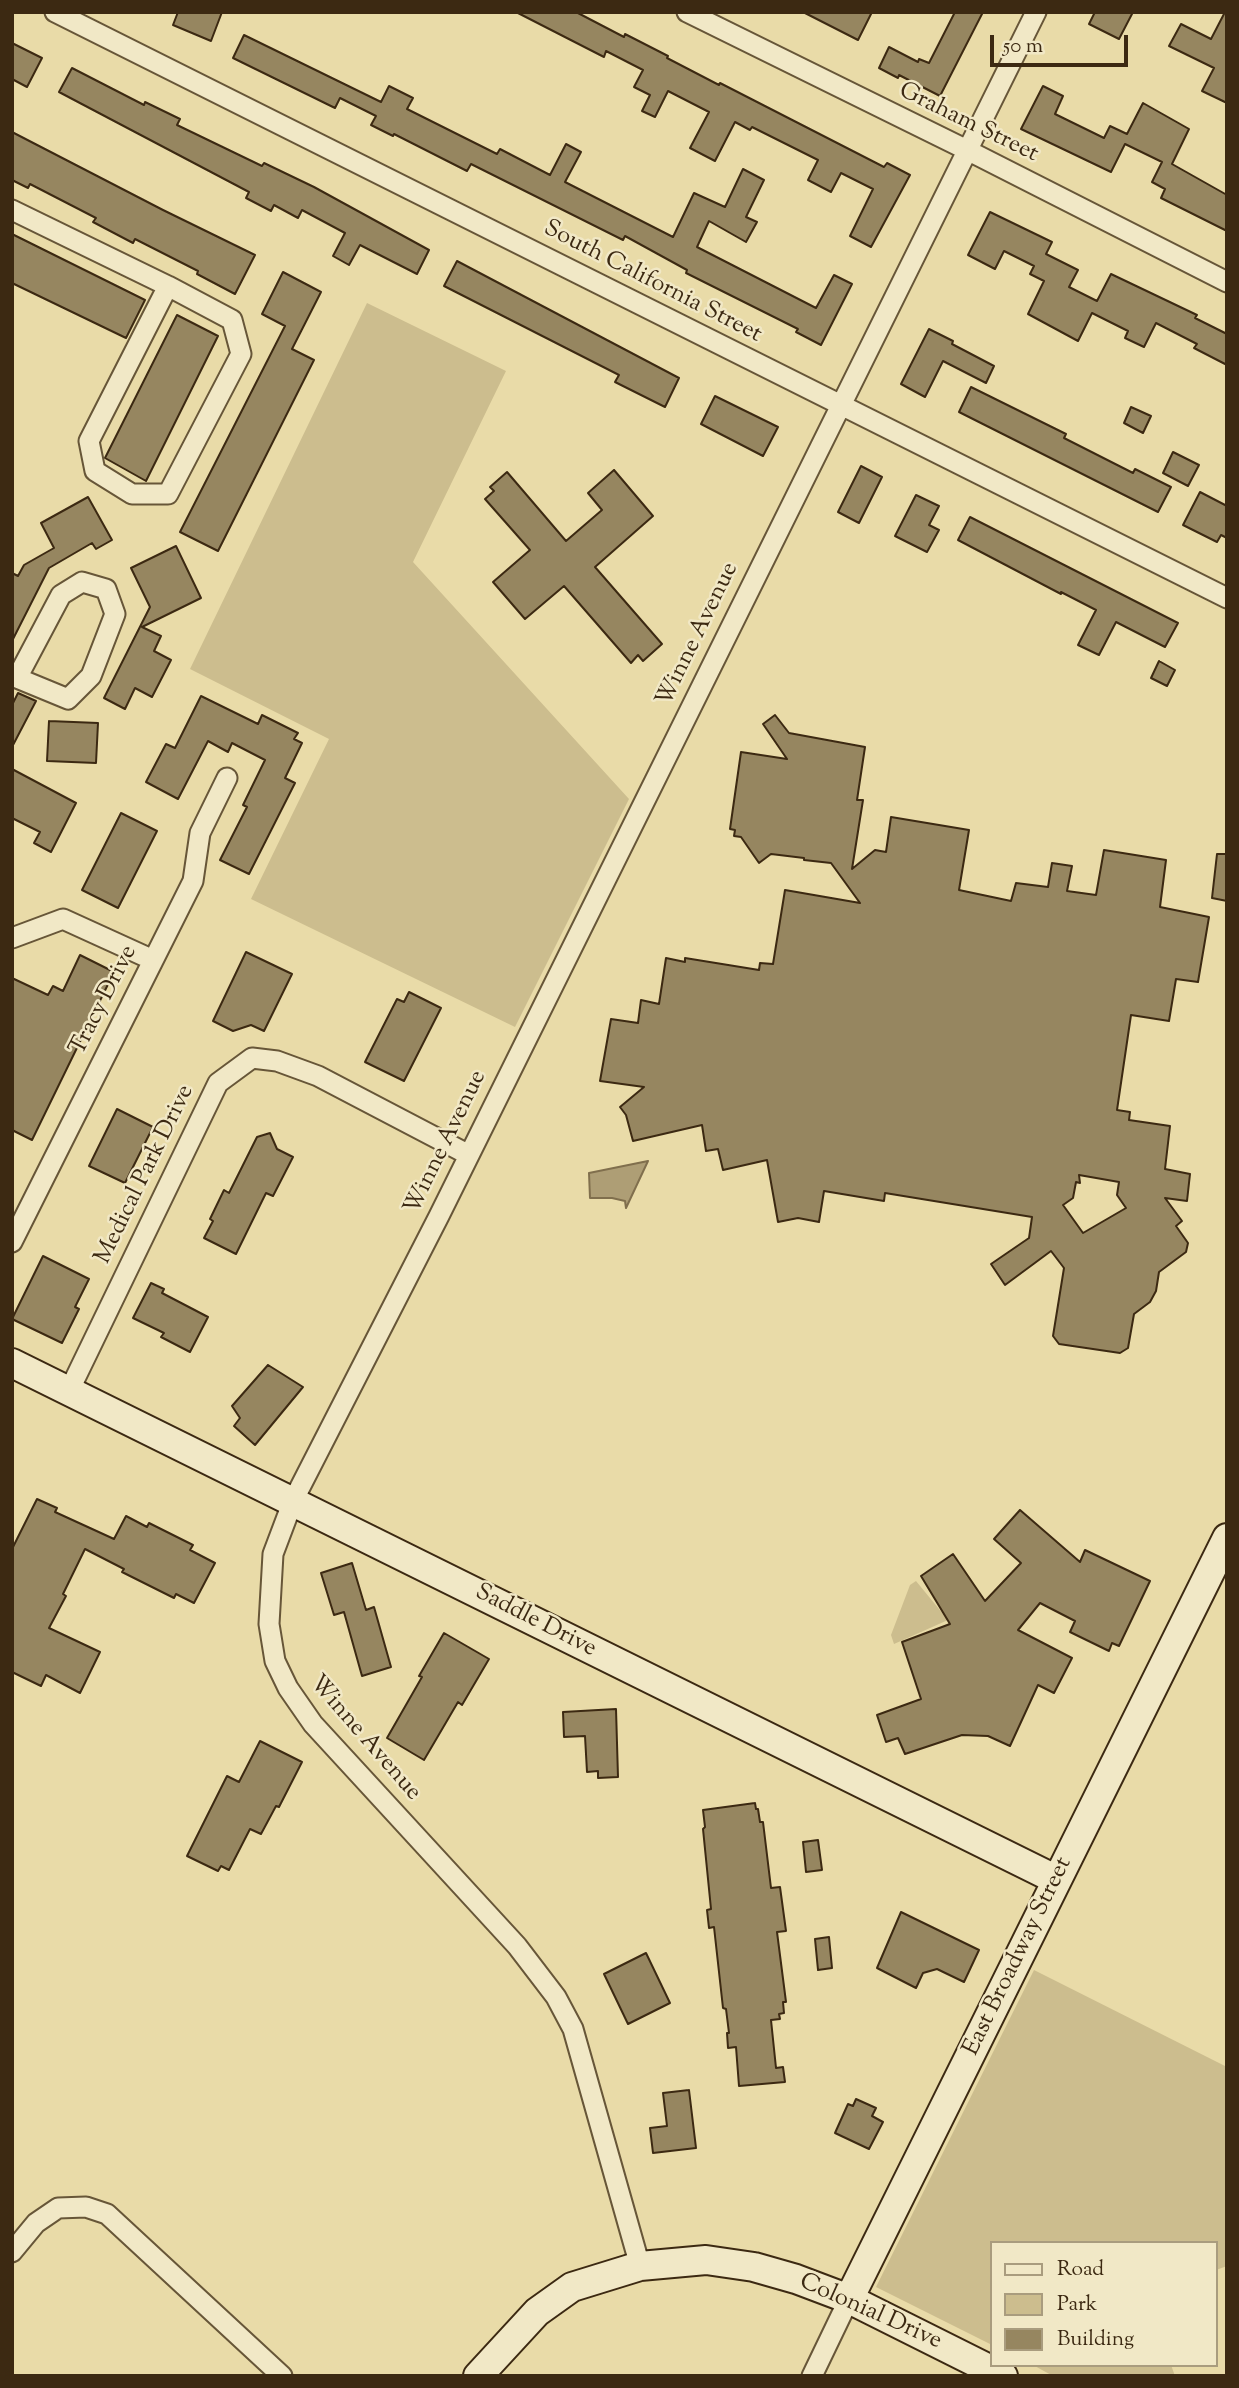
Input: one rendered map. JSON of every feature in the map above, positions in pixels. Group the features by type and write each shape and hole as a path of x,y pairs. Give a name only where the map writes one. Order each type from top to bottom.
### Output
{"street":[{"name":"South California Street","path":"55,12 1227,597"},
{"name":"Graham Street","path":"687,12 1227,282"},
{"name":"Winne Avenue","path":"640,2266 573,2029 556,1997 517,1946 313,1724 288,1688 275,1661 269,1624 273,1554 293,1501 469,1155 1037,12"},
{"path":"12,210 168,286 232,320 241,354 169,494 132,494 95,471 89,441 168,286"},
{"path":"82,582 106,589 115,614 92,676 68,699 15,677 61,595 82,582"},
{"name":"Tracy Drive","path":"13,1236 193,881 200,833 227,778"},
{"path":"12,938 62,919 153,960"},
{"name":"Medical Park Drive","path":"69,1391 218,1083 252,1058 277,1061 318,1076 469,1155"},
{"name":"Saddle Drive","path":"12,1363 1057,1880"},
{"name":"East Broadway Street","path":"812,2376 1227,1538"},
{"path":"12,2252 36,2223 58,2208 86,2207 107,2214 282,2376"},
{"name":"Colonial Drive","path":"478,2376 537,2312 572,2287 640,2266 706,2260 741,2265 796,2279 849,2300 1003,2376"}],"green space":[{"path":"367,303 506,371 413,562 629,799 515,1027 251,899 329,739 190,669"},
{"path":"916,1581 948,1620 894,1644 891,1635 910,1585"},
{"path":"1034,1970 1227,2067 1227,2266 1218,2269 1218,2241 990,2241 990,2344 876,2287"},
{"path":"1037,2367 1172,2367 1175,2376 1053,2376"}],"shaded area":[{"path":"648,1161 626,1208 625,1201 590,1198 589,1173"}],"building":[{"path":"178,12 222,12 211,41 173,25"},
{"path":"516,12 576,12 624,37 625,34 719,85 720,83 884,167 887,163 910,175 871,247 850,236 873,189 841,173 831,192 808,180 818,160 752,127 750,130 735,122 715,161 690,148 709,112 668,91 655,117 642,111 650,95 634,87 643,70 606,51 604,57"},
{"path":"803,12 872,12 858,40"},
{"path":"955,12 983,12 940,96 879,68 889,47 918,62 919,59 929,63"},
{"path":"1095,12 1133,12 1119,39 1089,24"},
{"path":"1225,12 1227,103 1202,91 1214,68 1169,46 1181,24 1211,39"},
{"path":"244,35 381,102 389,86 413,98 407,109 497,154 500,149 550,175 566,144 581,152 565,182 673,237 694,193 725,207 743,169 764,180 746,217 757,222 746,242 709,221 697,247 816,308 834,275 852,284 821,345 796,332 798,329 686,273 687,270 625,236 623,240 471,164 467,171 394,134 393,136 371,125 376,116 340,98 335,108 233,58"},
{"path":"12,43 42,58 27,87 12,79"},
{"path":"72,68 144,105 145,102 180,119 177,125 262,166 264,163 314,187 429,250 417,274 360,245 349,265 333,256 345,233 302,210 298,218 274,205 271,211 246,198 249,192 59,92"},
{"path":"1043,86 1063,96 1055,114 1104,138 1110,126 1127,134 1143,103 1189,129 1172,164 1227,195 1227,231 1161,198 1165,189 1152,182 1162,162 1125,144 1111,172 1021,129"},
{"path":"12,132 255,255 235,294 197,274 198,271 135,239 133,243 93,222 96,218 30,184 28,188 12,180"},
{"path":"990,212 1052,242 1046,254 1078,270 1069,287 1097,301 1111,274 1197,315 1195,318 1227,334 1227,365 1194,348 1197,344 1156,323 1144,347 1125,338 1128,331 1092,313 1078,341 1028,314 1044,281 1030,274 1034,266 1004,251 995,269 968,255"},
{"path":"12,234 145,300 126,338 12,283"},
{"path":"457,261 679,378 665,407 615,382 619,375 444,286"},
{"path":"283,272 321,292 292,349 314,360 218,551 180,532 285,326 262,314"},
{"path":"177,315 218,336 146,481 105,458"},
{"path":"929,329 994,366 986,383 943,361 925,397 901,384"},
{"path":"971,387 1066,434 1064,438 1133,473 1135,469 1171,487 1158,512 959,412"},
{"path":"715,396 778,427 763,456 701,424"},
{"path":"1131,407 1151,416 1143,433 1124,423"},
{"path":"1173,452 1199,465 1188,486 1163,473"},
{"path":"861,466 882,477 859,523 838,512"},
{"path":"614,470 653,516 595,567 662,644 643,661 638,655 631,663 564,586 525,619 493,582 530,550 485,499 494,491 490,487 507,472 566,541 602,510 588,493"},
{"path":"1200,492 1227,506 1227,538 1221,535 1217,542 1183,525"},
{"path":"916,495 939,506 929,525 939,530 927,552 895,536"},
{"path":"88,497 112,540 96,549 92,543 49,568 12,641 12,573 18,576 24,565 54,548 41,523"},
{"path":"970,517 1178,623 1165,647 1116,622 1099,655 1078,645 1096,610 958,540"},
{"path":"176,546 201,598 142,627 161,636 154,651 171,660 152,697 135,688 125,709 104,698 150,607 131,568"},
{"path":"1159,661 1175,670 1167,686 1151,678"},
{"path":"18,693 36,701 12,747 12,705"},
{"path":"201,696 258,724 262,715 298,733 294,739 302,743 285,778 295,783 249,874 220,860 247,807 243,805 265,760 232,743 228,752 208,741 178,799 146,782 166,744 175,748"},
{"path":"775,715 789,733 865,747 857,800 863,800 852,869 875,850 886,852 891,817 969,830 959,890 1011,901 1016,883 1048,887 1052,863 1072,866 1067,891 1096,895 1104,850 1166,860 1160,907 1209,917 1198,982 1176,979 1169,1021 1131,1015 1117,1110 1130,1112 1129,1120 1170,1126 1165,1169 1190,1174 1187,1201 1165,1198 1182,1221 1176,1226 1188,1243 1186,1252 1159,1272 1156,1291 1150,1302 1134,1314 1128,1348 1120,1353 1059,1344 1053,1336 1064,1268 1051,1251 1005,1285 991,1264 1029,1238 1032,1217 885,1193 884,1201 824,1191 819,1222 798,1218 778,1222 767,1160 723,1170 718,1149 706,1151 702,1125 633,1141 626,1115 620,1107 644,1087 600,1081 611,1019 638,1023 641,1000 659,1004 666,958 685,962 685,958 759,970 760,963 773,964 785,890 860,903 831,863 771,854 759,863 741,837 734,836 735,830 730,829 741,752 787,759 763,724","holes":["1079,1175 1119,1182 1117,1195 1126,1208 1083,1233 1063,1205 1073,1198 1076,1182 1080,1183"]},
{"path":"49,721 98,723 96,763 47,761"},
{"path":"12,769 76,803 51,852 34,843 40,832 12,818"},
{"path":"121,813 157,831 118,908 82,890"},
{"path":"1217,854 1227,854 1227,901 1212,898"},
{"path":"246,952 292,974 264,1031 251,1025 233,1031 213,1021"},
{"path":"80,955 114,972 32,1140 12,1130 12,978 48,995 53,986 63,991"},
{"path":"409,992 441,1008 404,1081 365,1062 397,999 404,1002"},
{"path":"117,1109 153,1127 125,1183 89,1166"},
{"path":"270,1133 277,1149 293,1157 273,1196 266,1193 236,1254 204,1238 224,1190 229,1193 257,1137"},
{"path":"43,1256 89,1279 75,1307 79,1309 62,1343 12,1319"},
{"path":"151,1283 164,1289 162,1293 208,1317 190,1352 161,1337 164,1333 133,1318"},
{"path":"268,1365 303,1387 255,1445 234,1426 240,1418 232,1406"},
{"path":"37,1499 57,1508 55,1512 114,1539 126,1516 147,1527 149,1523 193,1545 190,1550 215,1563 194,1603 176,1594 174,1598 122,1572 124,1569 85,1549 63,1594 66,1596 49,1628 100,1652 80,1693 46,1675 41,1686 12,1672 12,1549"},
{"path":"1020,1510 1080,1562 1085,1550 1150,1581 1119,1646 1112,1643 1109,1651 1070,1632 1075,1621 1040,1603 1018,1630 1072,1658 1054,1693 1038,1685 1010,1746 988,1736 962,1735 905,1754 898,1738 886,1742 877,1715 921,1699 902,1642 950,1624 921,1576 953,1554 985,1601 1021,1563 994,1539"},
{"path":"352,1563 366,1610 374,1607 391,1667 362,1676 344,1612 334,1615 321,1573"},
{"path":"444,1633 489,1659 462,1705 458,1702 424,1760 387,1738"},
{"path":"616,1709 618,1777 598,1778 598,1771 587,1772 585,1736 564,1737 563,1712"},
{"path":"260,1741 302,1762 279,1807 276,1806 261,1834 250,1829 229,1870 221,1866 218,1871 187,1856 227,1776 239,1782"},
{"path":"755,1803 760,1822 763,1822 771,1888 780,1887 786,1931 777,1932 786,2002 783,2002 784,2013 779,2014 780,2019 771,2020 776,2068 783,2067 785,2082 739,2086 736,2047 728,2048 729,2033 726,2009 723,2008 714,1927 709,1928 707,1910 711,1909 703,1810"},
{"path":"818,1840 822,1870 806,1872 803,1842"},
{"path":"901,1912 979,1950 964,1982 937,1969 923,1973 916,1988 877,1968"},
{"path":"829,1937 832,1968 818,1970 815,1939"},
{"path":"646,1953 670,2003 628,2024 604,1974"},
{"path":"689,2090 696,2148 653,2153 650,2128 667,2126 663,2093"},
{"path":"856,2099 876,2108 872,2116 883,2122 869,2149 835,2133 848,2104 853,2106"}]}
